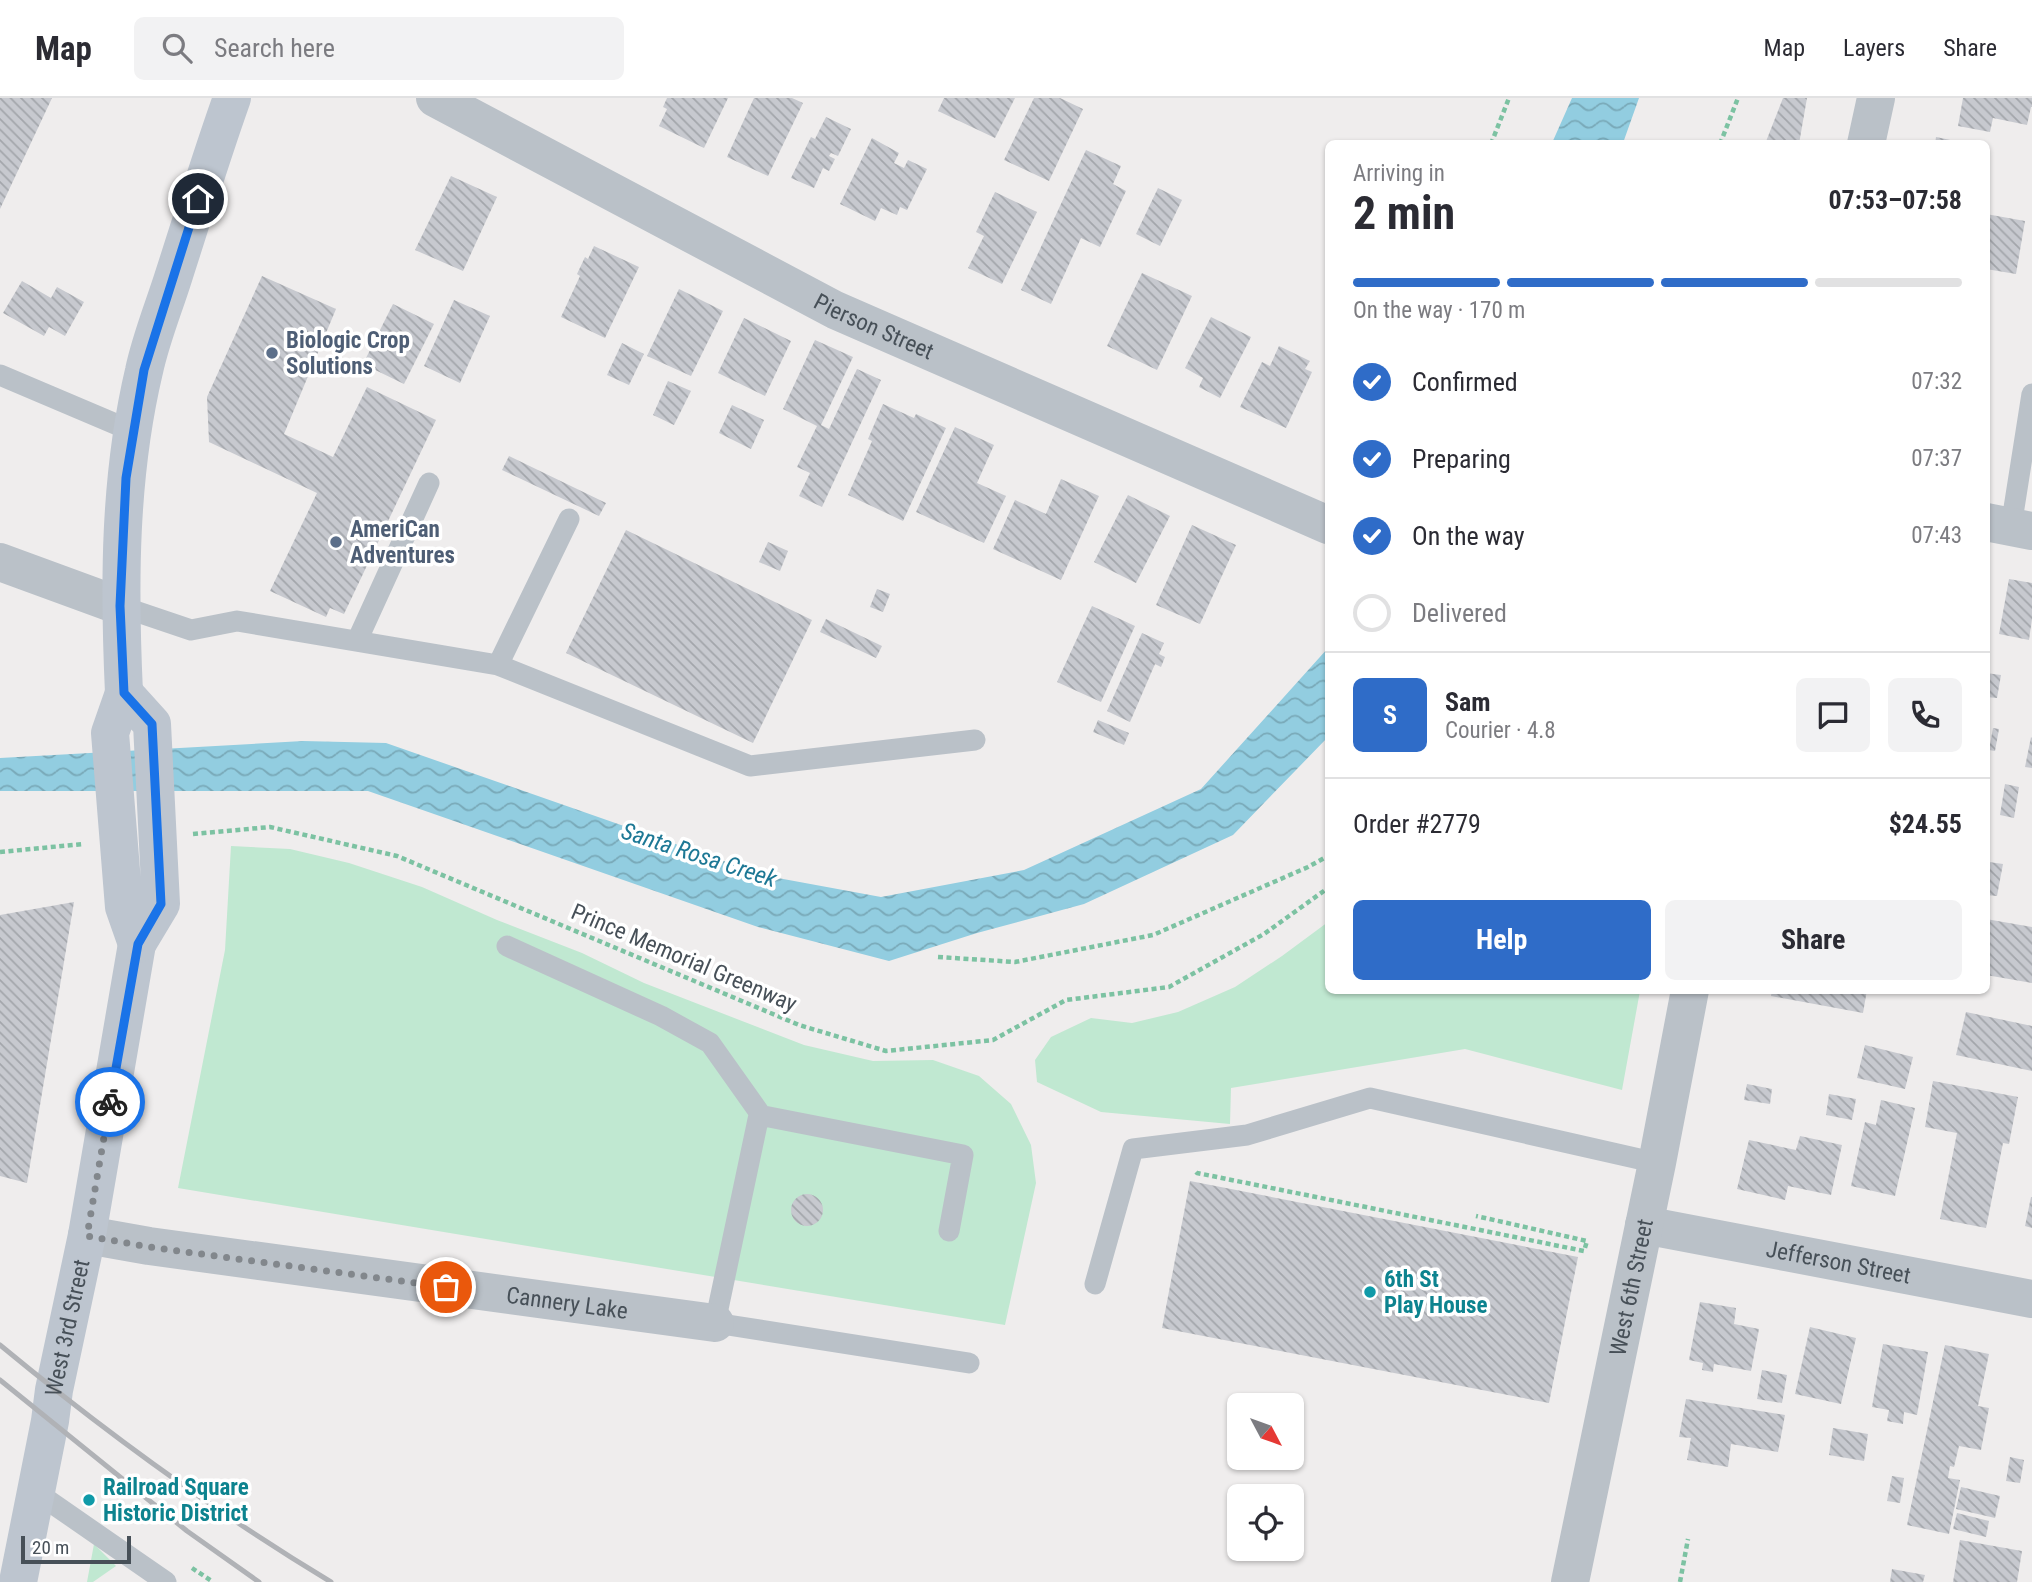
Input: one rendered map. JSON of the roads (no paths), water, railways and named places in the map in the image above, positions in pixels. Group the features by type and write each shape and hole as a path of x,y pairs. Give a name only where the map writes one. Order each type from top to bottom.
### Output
{"main road":[{"name":"West 3rd Street","path":"18,1582 54,1390 87,1236 138,944 124,907 110,733 124,693 120,606 126,478 132,431 154,335 232,98"}],"street":[{"name":"Pierson Street","path":"435,98 835,310 1325,524"},
{"path":"1867,140 1876,98"},
{"path":"0,562 120,606"},
{"name":"West 6th Street","path":"1570,1582 1689,994"},
{"name":"Jefferson Street","path":"1644,1225 2032,1299"},
{"name":"Cannery Lake","path":"87,1236 149,1247 715,1323"}],"lane":[{"path":"0,375 132,431"},
{"path":"2010,527 2032,394"},
{"path":"356,641 429,483"},
{"path":"498,665 569,519"},
{"path":"120,606 191,630 237,621 498,665 750,766 975,740"},
{"path":"507,946 661,1016 710,1043 761,1115 963,1155 949,1231"},
{"path":"1095,1284 1133,1149 1247,1135 1370,1098 1657,1163"},
{"path":"761,1115 715,1323 969,1363"},
{"path":"36,1492 166,1582"}],"water":[{"path":"1572,98 1639,98 1624,140 1553,140"},
{"name":"Santa Rosa Creek","path":"1325,651 1325,740 1233,835 1084,904 977,933 889,961 758,927 368,791 0,791 0,758 303,741 386,743 767,876 881,897 1024,870 1201,789"}],"railway":[{"path":"0,1345 161,1470 245,1528 331,1582"},
{"path":"0,1380 187,1531 259,1582"}],"place":[{"name":"Biologic Crop Solutions","path":"272,353"},
{"name":"AmeriCan Adventures","path":"336,542"},
{"name":"6th St Play House","path":"1370,1292"},
{"name":"Railroad Square Historic District","path":"89,1500"}]}
